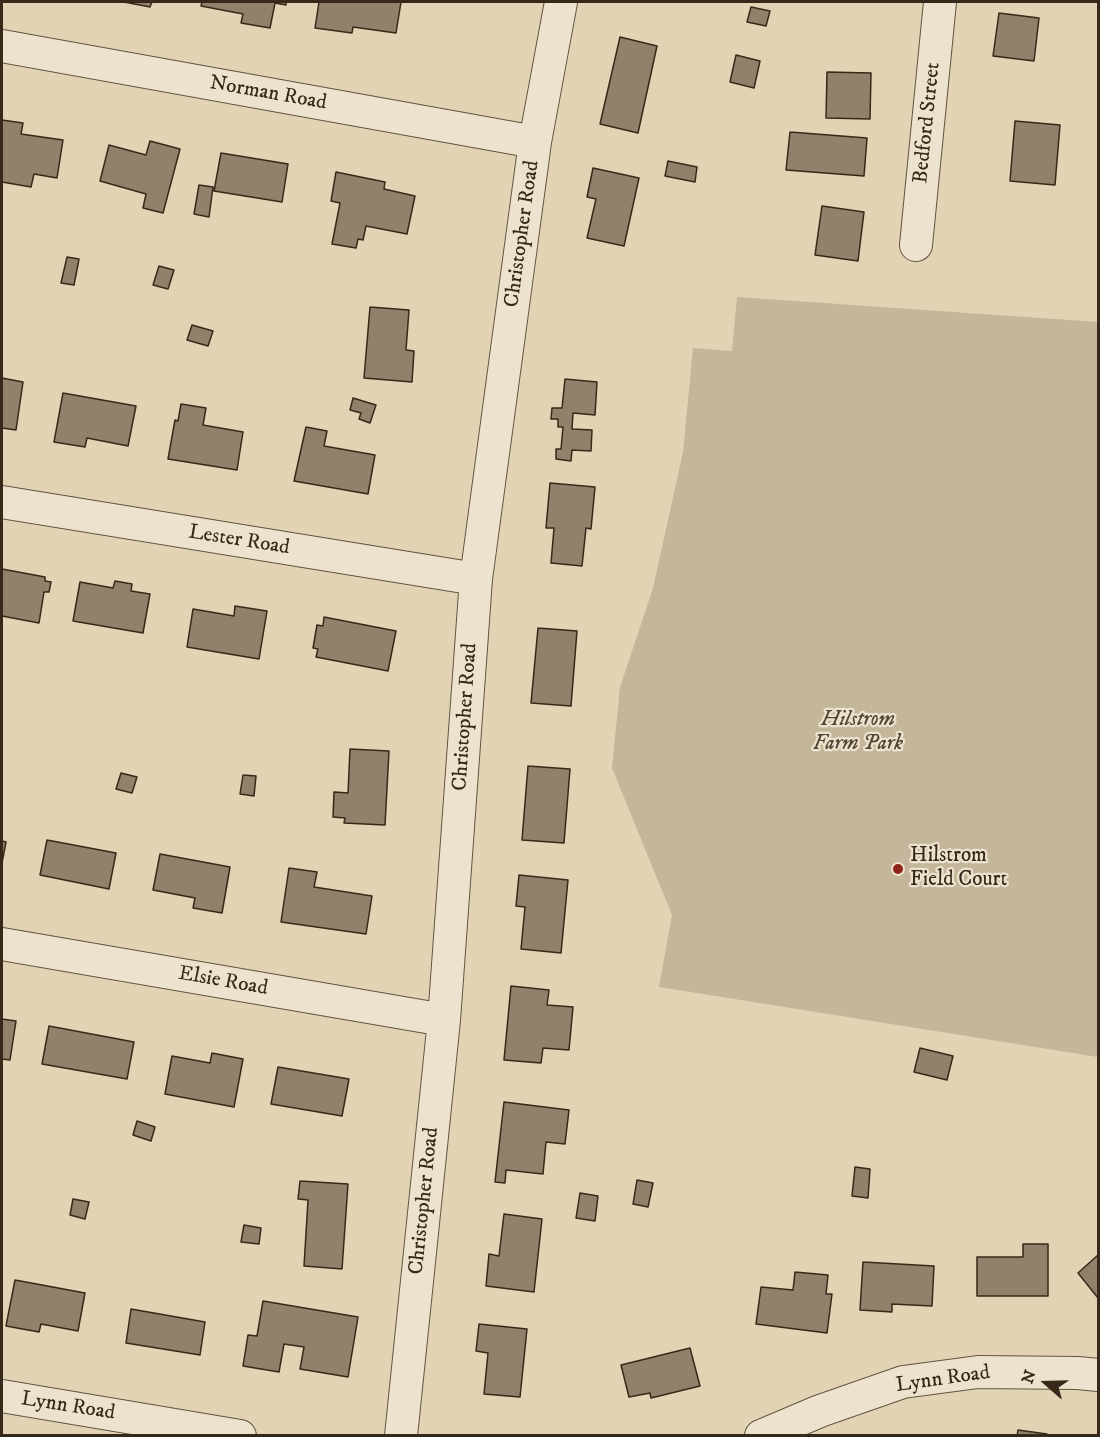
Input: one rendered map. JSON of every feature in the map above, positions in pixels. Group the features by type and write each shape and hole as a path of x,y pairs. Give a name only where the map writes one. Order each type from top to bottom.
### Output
{"street":[{"name":"Christopher Road","path":"401,1436 444,1020 476,579 535,142 561,2"},
{"name":"Bedford Street","path":"916,245 940,2"},
{"name":"Norman Road","path":"2,46 535,142"},
{"name":"Lester Road","path":"2,502 476,579"},
{"name":"Elsie Road","path":"2,944 444,1020"},
{"name":"Lynn Road","path":"761,1436 820,1411 903,1382 978,1372 1078,1372 1098,1375"},
{"name":"Lynn Road","path":"2,1396 240,1436"}],"green space":[{"name":"Hilstrom Farm Park","path":"737,297 1098,322 1098,1057 659,987 672,915 612,768 620,687 653,588 683,452 693,348 732,351"}],"building":[{"path":"124,2 152,2 150,7"},
{"path":"202,2 286,2 286,5 275,3 270,28 241,23 243,14 201,6"},
{"path":"319,2 401,2 396,33 353,27 352,33 315,28"},
{"path":"751,7 770,11 766,26 747,22"},
{"path":"999,13 1039,18 1034,61 993,56"},
{"path":"620,37 657,46 638,133 600,124"},
{"path":"736,55 760,61 754,88 730,82"},
{"path":"827,72 871,73 870,119 826,118"},
{"path":"2,120 23,123 21,134 63,140 57,178 34,174 31,187 2,182"},
{"path":"1015,121 1060,125 1055,185 1010,181"},
{"path":"790,132 867,138 864,176 786,170"},
{"path":"150,141 180,149 163,213 143,208 146,194 100,181 109,145 146,155"},
{"path":"221,153 288,164 282,202 214,191"},
{"path":"668,161 697,167 695,182 665,176"},
{"path":"593,168 639,178 624,246 587,238 596,199 587,197"},
{"path":"336,172 385,182 384,189 415,196 407,234 366,226 363,240 358,239 356,248 332,244 340,203 331,201"},
{"path":"199,185 213,187 209,217 194,214"},
{"path":"822,206 864,212 858,261 815,255"},
{"path":"67,257 79,259 74,285 61,283"},
{"path":"159,266 174,270 168,289 153,285"},
{"path":"370,307 409,310 406,350 414,351 412,382 364,378"},
{"path":"192,325 213,331 208,346 187,340"},
{"path":"2,378 23,382 16,430 2,428"},
{"path":"565,379 597,382 595,415 573,413 572,429 592,430 591,451 572,450 571,461 556,459 556,449 561,449 563,427 558,427 558,419 551,419 552,408 562,408"},
{"path":"63,393 136,406 128,446 87,438 85,447 54,442"},
{"path":"353,398 376,405 370,423 359,419 361,413 350,410"},
{"path":"181,404 206,408 203,425 243,432 237,470 168,459 175,420 178,421"},
{"path":"306,427 327,431 324,446 375,455 368,494 294,481"},
{"path":"550,483 595,487 591,529 586,528 582,566 551,563 554,528 546,528"},
{"path":"2,569 45,577 45,581 51,582 49,592 44,592 39,623 2,616"},
{"path":"115,581 132,584 131,591 150,594 143,633 73,621 80,582 113,588"},
{"path":"235,606 267,611 259,659 187,647 193,609 234,616"},
{"path":"324,617 396,631 388,671 316,657 318,649 313,648 317,625 323,626"},
{"path":"538,628 577,631 571,706 531,703"},
{"path":"350,749 389,751 385,825 344,823 345,818 333,817 334,792 348,793"},
{"path":"528,766 570,769 564,843 522,840"},
{"path":"121,773 137,777 132,793 116,789"},
{"path":"243,775 256,776 254,796 240,794"},
{"path":"47,840 116,853 109,889 40,875"},
{"path":"2,841 6,842 2,863"},
{"path":"160,854 230,867 222,913 193,908 195,898 153,890"},
{"path":"289,868 317,872 314,887 372,896 366,934 281,922"},
{"path":"519,875 568,880 561,953 521,949 525,907 516,906"},
{"path":"511,986 549,990 547,1005 573,1007 569,1050 543,1048 541,1063 504,1060"},
{"path":"2,1019 16,1021 10,1060 2,1059"},
{"path":"49,1026 134,1042 127,1079 42,1064"},
{"path":"920,1048 953,1056 947,1080 914,1072"},
{"path":"212,1053 243,1059 234,1107 165,1094 172,1056 210,1063"},
{"path":"278,1067 349,1079 342,1116 271,1104"},
{"path":"504,1102 569,1110 565,1144 546,1142 543,1174 506,1170 505,1183 495,1182"},
{"path":"137,1121 155,1127 151,1141 133,1135"},
{"path":"855,1167 870,1169 868,1198 852,1196"},
{"path":"637,1180 653,1183 648,1207 633,1204"},
{"path":"300,1181 348,1184 342,1269 304,1266 308,1200 298,1199"},
{"path":"580,1193 598,1196 595,1221 576,1218"},
{"path":"73,1199 89,1202 85,1219 70,1215"},
{"path":"504,1214 542,1219 534,1292 486,1286 489,1254 499,1256"},
{"path":"244,1225 261,1228 259,1244 241,1242"},
{"path":"1023,1244 1048,1244 1048,1296 977,1296 977,1257 1023,1257"},
{"path":"1098,1255 1098,1298 1078,1273"},
{"path":"863,1262 934,1266 932,1306 892,1304 892,1312 860,1310"},
{"path":"795,1272 828,1275 826,1294 832,1294 827,1333 756,1324 761,1287 793,1290"},
{"path":"15,1280 85,1293 78,1331 41,1324 39,1332 6,1326"},
{"path":"263,1301 358,1317 348,1377 300,1369 304,1347 284,1344 279,1372 243,1366 248,1335 257,1336"},
{"path":"131,1309 205,1322 200,1355 126,1343"},
{"path":"479,1324 527,1329 520,1397 484,1394 488,1353 476,1351"},
{"path":"690,1348 700,1386 651,1398 650,1393 629,1397 621,1365"},
{"path":"1018,1430 1047,1434 1047,1436 1017,1436"}],"place":[{"name":"Hilstrom Field Court","path":"898,869"}]}
